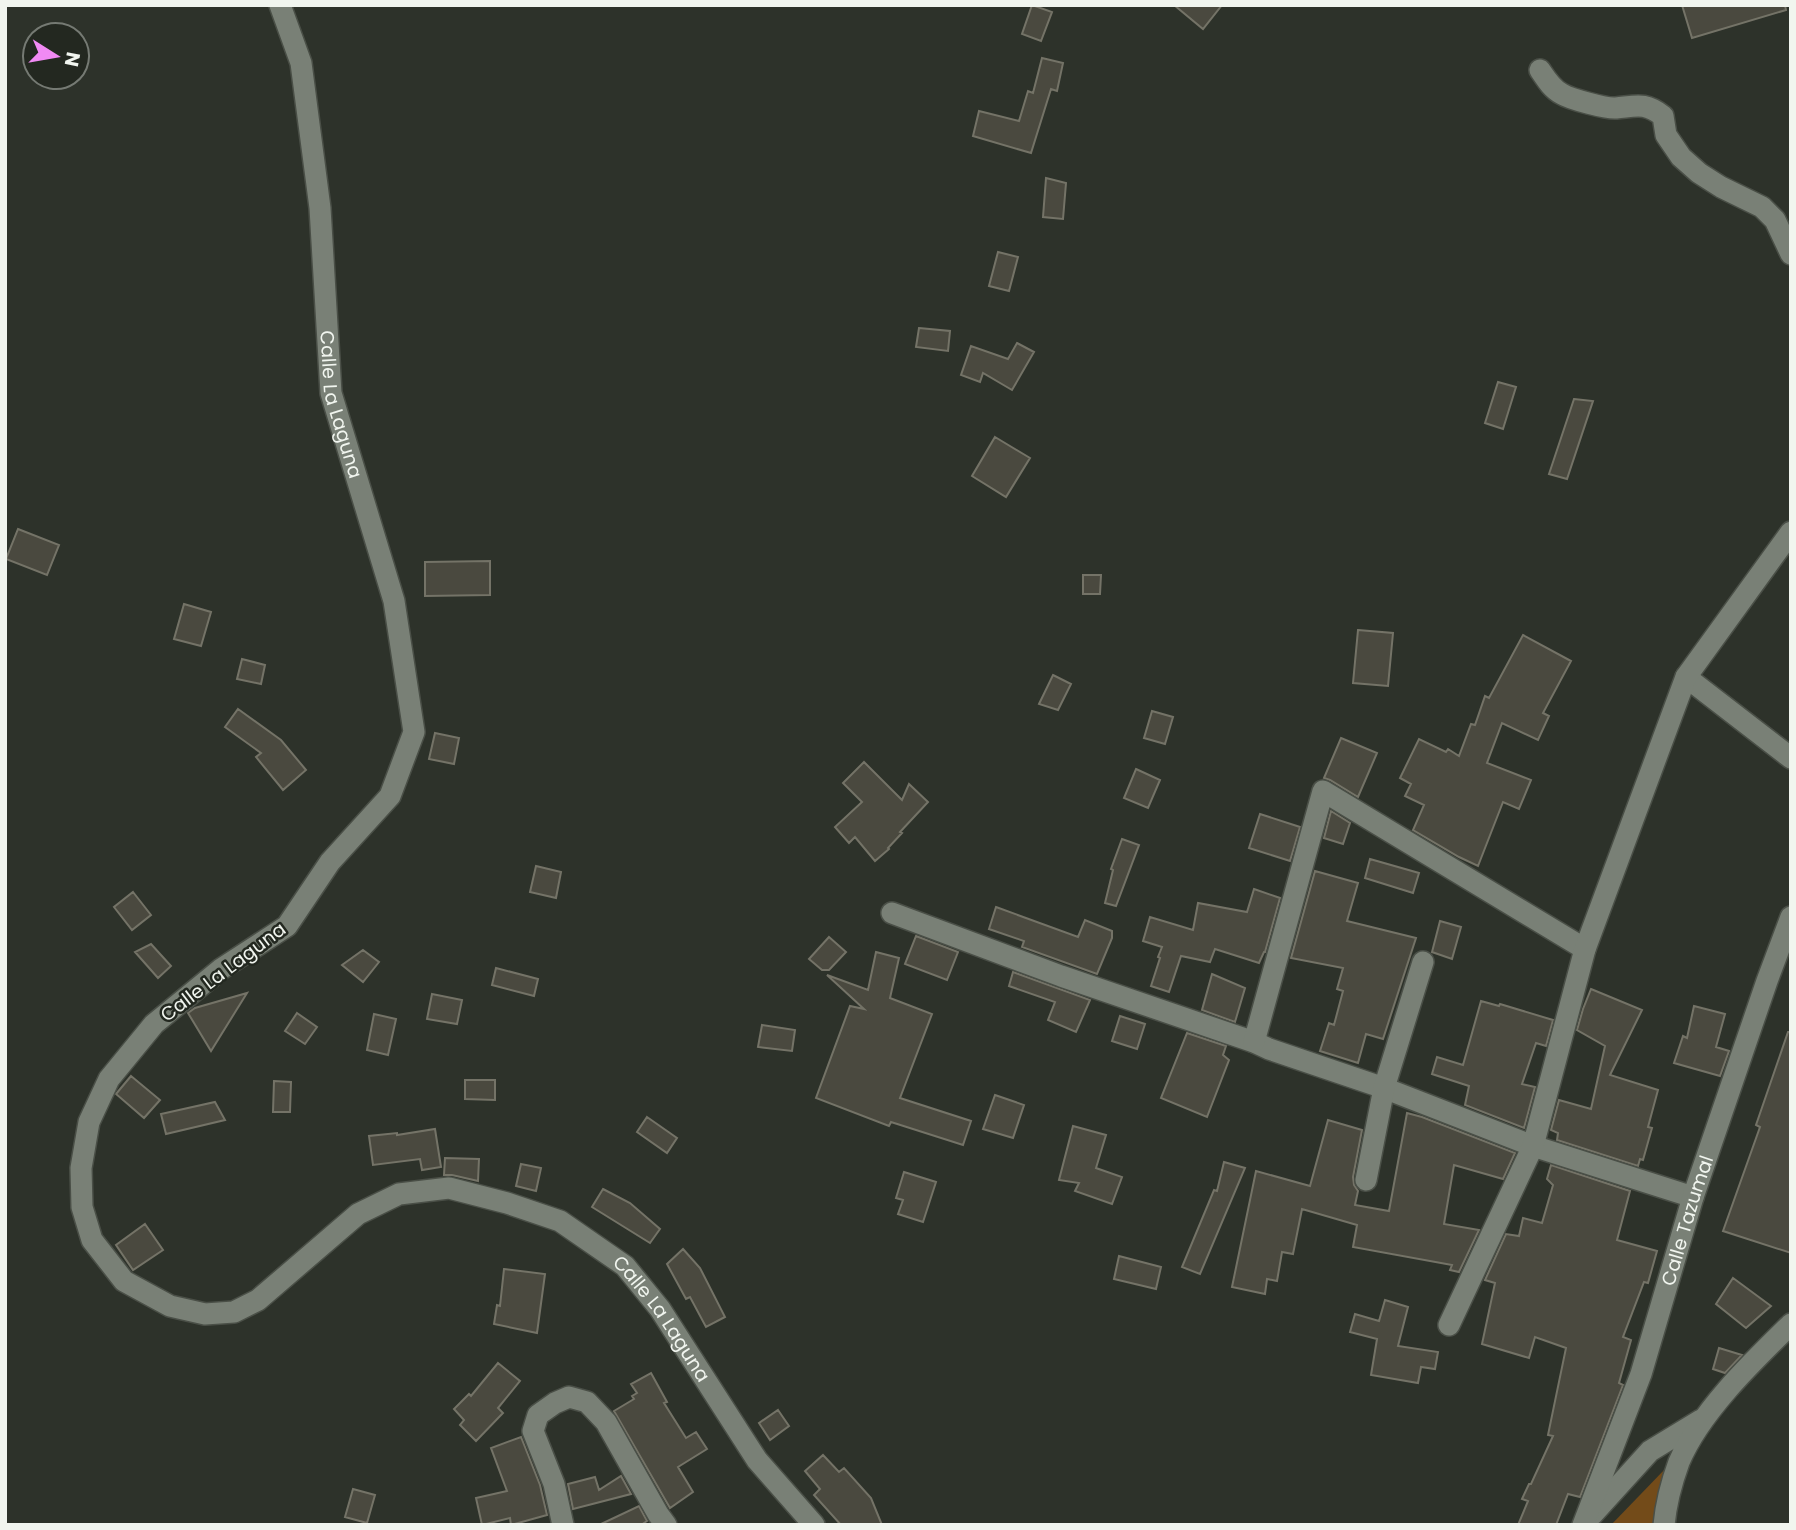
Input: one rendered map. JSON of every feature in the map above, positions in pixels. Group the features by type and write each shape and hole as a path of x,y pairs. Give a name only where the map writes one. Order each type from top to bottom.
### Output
{"street":[{"name":"Calle La Laguna","path":"280,5 301,63 320,208 331,393 394,601 414,732 390,796 330,862 287,926 221,969 154,1024 109,1079 89,1122 81,1168 82,1207 93,1240 124,1281 170,1306 205,1314 234,1312 258,1300 358,1214 399,1194 449,1188 507,1203 560,1221 625,1266 660,1309 757,1460 814,1525"},
{"path":"1540,70 1549,84 1563,95 1613,108 1633,105 1651,107 1663,116 1666,135 1681,157 1699,173 1762,207 1774,220 1791,254"},
{"path":"1449,1325 1533,1146 1585,949 1686,677 1791,532"},
{"path":"1686,677 1791,758"},
{"path":"1254,1041 1323,791 1585,949"},
{"path":"892,913 1061,976 1384,1088 1533,1146 1693,1197"},
{"name":"Calle Tazumal","path":"1583,1525 1640,1374 1693,1197 1791,917"},
{"path":"1366,1181 1384,1088 1423,962"},
{"path":"1664,1525 1679,1462 1705,1417 1740,1376 1791,1324"},
{"path":"564,1525 554,1484 533,1431 538,1416 555,1403 569,1397 587,1402 606,1423 666,1525"},
{"path":"1583,1525 1650,1451 1705,1417"}],"shaded area":[{"path":"1666,1468 1657,1525 1611,1525"}],"building":[{"path":"1032,5 1052,12 1041,41 1022,34"},
{"path":"1174,5 1222,5 1203,29"},
{"path":"1682,5 1785,5 1786,10 1692,38"},
{"path":"1042,58 1063,63 1057,91 1051,89 1031,153 973,136 979,111 1019,121 1028,91 1033,93"},
{"path":"1046,178 1066,183 1063,219 1043,217"},
{"path":"998,252 1018,257 1009,291 989,286"},
{"path":"919,328 950,331 948,351 916,347"},
{"path":"1017,343 1034,352 1012,390 983,373 980,382 961,375 971,346 1008,359"},
{"path":"1498,382 1516,387 1503,429 1485,423"},
{"path":"1574,399 1593,401 1567,479 1549,474"},
{"path":"995,437 1030,458 1006,497 972,476"},
{"path":"18,529 59,545 47,575 6,559"},
{"path":"490,561 490,595 425,596 425,562"},
{"path":"1083,575 1101,575 1100,594 1083,594"},
{"path":"184,604 211,612 201,646 174,639"},
{"path":"1358,630 1393,633 1388,686 1353,683"},
{"path":"1523,635 1571,661 1543,713 1549,716 1538,740 1502,723 1487,763 1531,780 1519,809 1503,802 1478,866 1413,830 1424,805 1405,796 1411,784 1400,778 1419,739 1446,752 1448,749 1459,756 1471,724 1475,725 1485,696 1489,698"},
{"path":"242,659 265,665 261,684 237,679"},
{"path":"1053,675 1071,684 1058,710 1039,704"},
{"path":"238,709 281,740 306,770 283,790 256,757 261,753 225,727"},
{"path":"1152,711 1173,717 1165,744 1144,738"},
{"path":"435,733 459,738 454,764 429,759"},
{"path":"1341,738 1377,753 1358,797 1324,778"},
{"path":"864,762 902,800 909,784 928,802 900,832 902,833 889,849 875,861 855,837 849,843 835,827 862,802 843,783"},
{"path":"1136,769 1160,780 1148,808 1124,798"},
{"path":"1331,811 1350,823 1343,844 1324,838"},
{"path":"1260,814 1300,827 1290,861 1249,848"},
{"path":"1122,839 1139,845 1116,906 1105,903 1113,870 1111,869"},
{"path":"1370,859 1419,873 1413,893 1365,878"},
{"path":"536,866 561,872 556,898 530,892"},
{"path":"1315,871 1358,883 1347,921 1416,938 1383,1039 1366,1034 1358,1063 1320,1051 1329,1023 1334,1025 1343,991 1337,989 1343,968 1291,958"},
{"path":"1254,889 1280,898 1265,952 1259,963 1215,949 1210,962 1181,956 1169,992 1151,986 1162,947 1143,941 1150,917 1193,930 1198,903 1247,912"},
{"path":"133,892 151,915 132,930 114,907"},
{"path":"996,907 1078,937 1085,920 1112,931 1112,938 1097,974 1022,947 1024,941 989,929"},
{"path":"1440,921 1461,927 1452,959 1432,952"},
{"path":"916,936 958,952 947,980 905,964"},
{"path":"829,937 846,952 829,970 822,970 809,959"},
{"path":"151,944 171,966 158,978 135,952"},
{"path":"363,950 379,962 363,982 342,965"},
{"path":"876,952 899,958 890,998 932,1014 900,1098 971,1121 963,1145 891,1122 889,1126 816,1098 850,1006 864,1009 827,975 868,990"},
{"path":"496,968 538,979 534,996 492,985"},
{"path":"1013,972 1090,1000 1076,1032 1048,1020 1055,1002 1009,986"},
{"path":"1212,974 1245,988 1235,1022 1202,1010"},
{"path":"1591,989 1642,1010 1610,1075 1658,1090 1648,1127 1652,1128 1643,1160 1640,1159 1638,1166 1557,1140 1558,1133 1551,1130 1559,1100 1591,1109 1605,1046 1577,1030"},
{"path":"247,993 211,1051 188,1013 195,1008"},
{"path":"432,994 462,1000 457,1024 427,1019"},
{"path":"1481,1001 1553,1020 1546,1046 1536,1043 1522,1084 1535,1087 1524,1128 1465,1105 1469,1086 1432,1074 1437,1057 1463,1065"},
{"path":"1694,1006 1725,1014 1716,1047 1729,1051 1720,1076 1674,1063 1683,1036 1687,1038"},
{"path":"297,1013 317,1027 305,1044 285,1031"},
{"path":"374,1014 396,1019 388,1055 367,1050"},
{"path":"1120,1016 1145,1024 1137,1049 1112,1041"},
{"path":"762,1025 795,1030 792,1051 758,1047"},
{"path":"1788,1032 1791,1032 1791,1253 1723,1231 1760,1127 1756,1125"},
{"path":"1187,1033 1226,1046 1223,1055 1229,1060 1207,1117 1161,1098"},
{"path":"131,1076 160,1100 144,1118 116,1094"},
{"path":"465,1080 495,1080 495,1100 465,1099"},
{"path":"274,1081 291,1082 290,1112 273,1112"},
{"path":"995,1095 1024,1105 1013,1138 983,1129"},
{"path":"215,1102 225,1120 166,1134 161,1114"},
{"path":"1407,1113 1515,1153 1503,1179 1454,1165 1444,1224 1479,1230 1459,1272 1450,1270 1452,1265 1353,1247 1357,1225 1302,1209 1293,1254 1282,1252 1277,1281 1267,1279 1265,1294 1232,1287 1256,1171 1310,1186 1328,1120 1362,1130 1353,1177 1358,1191 1355,1205 1389,1211"},
{"path":"647,1117 677,1138 667,1153 637,1132"},
{"path":"1073,1126 1106,1135 1096,1168 1122,1177 1112,1204 1075,1191 1079,1183 1059,1180"},
{"path":"435,1129 441,1167 422,1170 420,1159 373,1165 369,1136"},
{"path":"445,1158 479,1159 478,1181 444,1175"},
{"path":"1224,1162 1245,1168 1200,1274 1182,1267 1214,1190 1217,1191"},
{"path":"521,1164 541,1168 536,1191 516,1186"},
{"path":"1551,1165 1630,1191 1617,1240 1657,1251 1648,1283 1644,1282 1623,1337 1631,1340 1619,1383 1623,1385 1580,1497 1568,1494 1556,1525 1518,1525 1528,1501 1522,1499 1553,1436 1548,1435 1566,1348 1535,1337 1529,1358 1482,1344 1495,1283 1485,1280 1506,1234 1519,1236 1523,1218 1542,1223 1553,1185 1547,1179"},
{"path":"904,1172 936,1182 923,1222 898,1214 903,1200 896,1198"},
{"path":"603,1189 630,1203 660,1229 650,1243 592,1207"},
{"path":"145,1224 163,1250 133,1270 116,1245"},
{"path":"683,1249 700,1268 725,1317 706,1327 690,1297 686,1299 667,1264"},
{"path":"1119,1256 1161,1267 1156,1289 1114,1279"},
{"path":"504,1269 545,1274 537,1333 494,1324 497,1305 500,1306"},
{"path":"1733,1278 1771,1306 1746,1328 1716,1304"},
{"path":"1385,1300 1408,1307 1398,1346 1438,1352 1435,1369 1421,1367 1418,1383 1371,1375 1377,1339 1350,1332 1355,1314 1379,1321"},
{"path":"1719,1348 1742,1355 1725,1373 1713,1369"},
{"path":"498,1363 520,1381 498,1408 503,1413 476,1441 460,1425 464,1420 454,1409 469,1394 471,1396"},
{"path":"651,1373 667,1402 664,1403 686,1438 696,1432 707,1449 678,1467 693,1492 670,1508 614,1411 634,1399 632,1396 637,1393 631,1384"},
{"path":"778,1410 789,1426 770,1440 759,1423"},
{"path":"521,1437 540,1485 547,1515 511,1525 510,1518 482,1525 476,1498 507,1491 491,1448"},
{"path":"823,1455 839,1472 844,1468 871,1498 882,1525 841,1525 814,1495 820,1489 805,1471"},
{"path":"621,1476 631,1494 573,1509 568,1484 595,1477 599,1490"},
{"path":"353,1489 375,1495 367,1523 345,1517"},
{"path":"639,1506 647,1521 641,1525 599,1525"}]}
